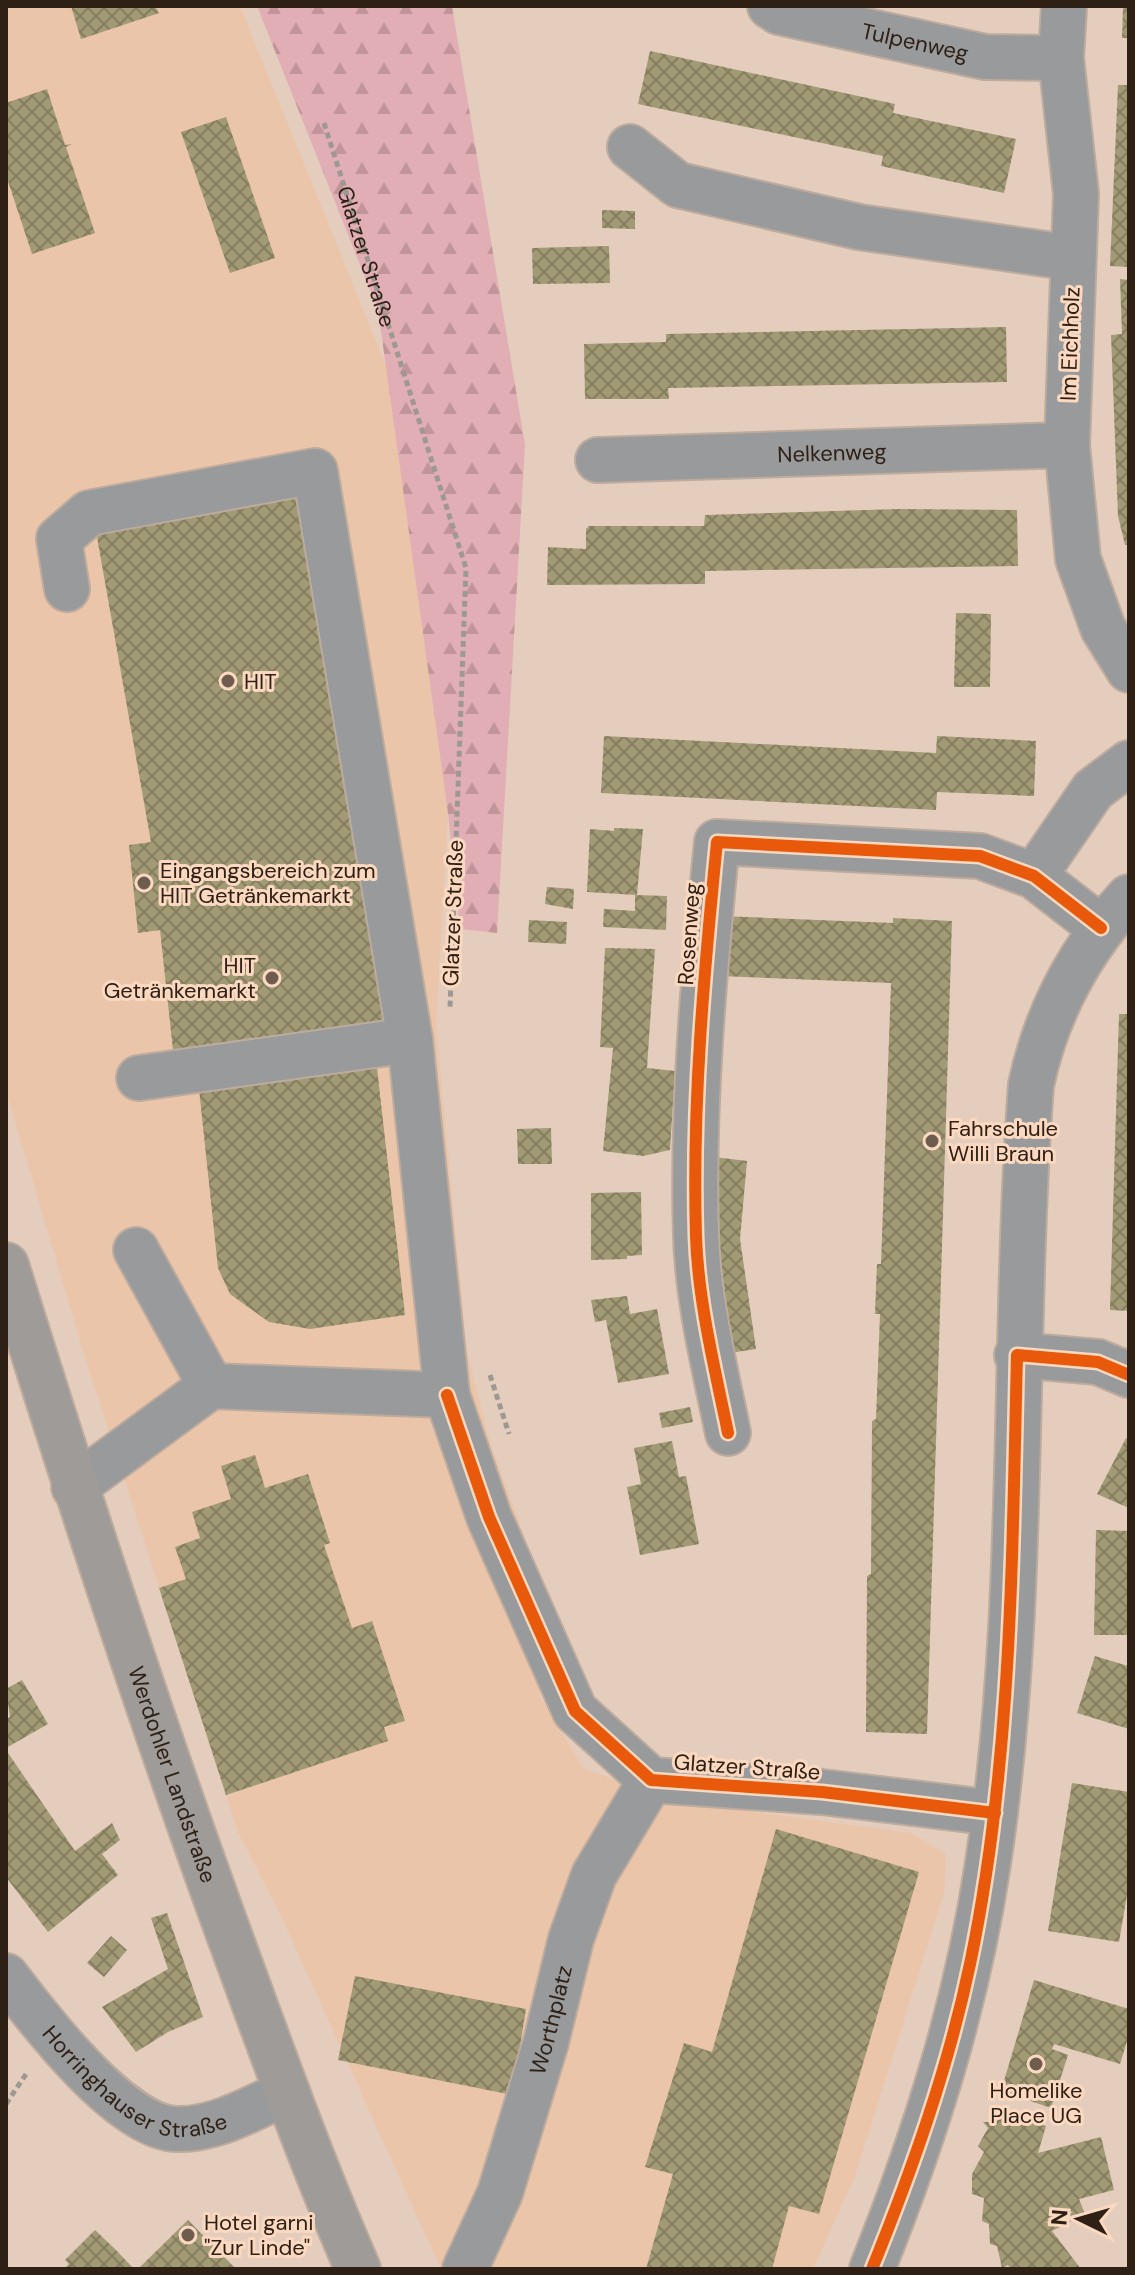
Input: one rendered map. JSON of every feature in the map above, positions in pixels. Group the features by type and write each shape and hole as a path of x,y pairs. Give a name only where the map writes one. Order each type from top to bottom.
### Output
{"main road":[{"name":"Werdohler Landstraße","path":"7,1268 74,1487 174,1787 332,2210 358,2269"},
{"path":"332,2210 338,2269"}],"street":[{"name":"Tulpenweg","path":"770,6 779,12 875,35 985,57 1061,58"},
{"name":"Im Eichholz","path":"1064,6 1061,58 1076,194 1067,445 1078,559 1103,628 1129,670"},
{"path":"630,147 678,185 859,227 1073,258"},
{"name":"Nelkenweg","path":"598,460 1067,445"},
{"name":"Glatzer Straße","path":"67,589 59,539 89,513 315,471 410,1040 447,1395 489,1517 575,1711 651,1780 822,1792 995,1813"},
{"path":"1034,876 1093,790 1129,763"},
{"name":"Rosenweg","path":"728,1433 708,1330 696,1238 697,1123 717,842 980,856 1115,912"},
{"path":"872,2269 923,2136 955,2027 980,1915 995,1813 1011,1591 1017,1355 1031,1085 1043,1035 1066,985 1115,912"},
{"path":"139,1078 410,1040"},
{"path":"136,1250 211,1386"},
{"path":"1017,1355 1098,1362 1129,1375"},
{"path":"74,1487 211,1386 447,1395"},
{"name":"Worthplatz","path":"465,2269 500,2193 546,2042 571,1939 594,1875 651,1780"},
{"name":"Horringhauser Straße","path":"6,1976 52,2037 90,2077 155,2123 174,2130 202,2127 287,2092"}],"path":[{"path":"489,1370 513,1446"}],"shaded area":[{"path":"6,6 240,6 386,366 448,813 436,1025 467,1352 490,1442 545,1594 539,1695 583,1768 673,1801 911,1833 946,1854 944,1893 855,2176 813,2269 441,2269 282,1918 238,1832 85,1357 6,1091"}],"green space":[{"path":"257,6 452,6 525,445 497,933 460,929 448,813 378,310"}],"building":[{"path":"71,6 155,6 159,13 81,39"},
{"path":"1123,6 1129,6 1129,38 1122,38"},
{"path":"650,51 895,104 893,113 1016,139 1004,193 881,166 883,156 638,104"},
{"path":"1118,85 1129,85 1129,267 1110,266"},
{"path":"47,89 65,145 72,144 66,147 95,233 32,254 6,175 6,103"},
{"path":"226,117 275,258 230,273 181,132"},
{"path":"602,210 635,211 635,229 602,228"},
{"path":"609,246 610,283 533,284 532,248"},
{"path":"1120,279 1129,280 1129,545 1125,545 1118,516 1111,335 1122,334"},
{"path":"1006,327 1007,382 668,388 669,399 585,399 584,344 666,342 666,334"},
{"name":"HIT","path":"301,483 366,887 384,1025 173,1050 160,930 138,933 129,845 151,842 94,520"},
{"path":"899,509 1017,510 1018,566 705,571 705,584 547,585 548,547 586,549 586,529 589,526 704,526 705,515"},
{"path":"956,613 991,614 990,687 954,687"},
{"path":"604,736 936,753 937,736 1036,741 1034,796 937,792 936,810 601,793"},
{"path":"614,828 643,829 637,895 587,892 590,829 614,831"},
{"path":"547,887 574,889 573,909 545,904"},
{"path":"635,895 667,896 666,930 603,927 604,909 635,911"},
{"path":"722,916 893,923 893,918 952,921 927,1734 866,1732 872,1421 876,1419 880,1314 875,1314 877,1264 881,1264 891,983 720,976"},
{"path":"529,920 567,922 566,944 528,942"},
{"path":"605,948 655,949 647,1068 675,1071 670,1150 643,1156 603,1151 613,1048 600,1047"},
{"path":"1119,1014 1129,1014 1129,1311 1110,1310"},
{"path":"377,1068 405,1315 310,1329 269,1322 230,1294 218,1268 199,1089"},
{"path":"551,1128 552,1164 518,1164 517,1129"},
{"path":"714,1157 747,1161 740,1239 756,1349 723,1354"},
{"path":"641,1192 642,1255 627,1256 627,1259 591,1260 591,1193"},
{"path":"627,1296 630,1314 657,1309 669,1374 618,1383 606,1320 595,1322 591,1300"},
{"path":"690,1407 693,1422 662,1428 659,1413"},
{"path":"1126,1438 1129,1440 1129,1508 1097,1494"},
{"path":"672,1441 679,1477 686,1476 699,1544 640,1555 627,1487 641,1484 634,1448"},
{"path":"255,1455 265,1488 308,1474 330,1543 324,1545 352,1628 372,1621 405,1721 384,1727 388,1741 226,1795 159,1588 186,1579 175,1547 200,1538 192,1512 231,1499 221,1466"},
{"path":"1096,1530 1129,1531 1129,1635 1094,1635"},
{"path":"1095,1656 1128,1666 1129,1729 1077,1713"},
{"path":"22,1680 48,1724 6,1748 6,1719 10,1717 6,1689"},
{"path":"6,1750 75,1851 112,1823 120,1840 102,1854 118,1875 48,1932 6,1877"},
{"path":"1072,1783 1129,1792 1129,1883 1119,1942 1048,1931"},
{"path":"776,1829 919,1872 819,2214 789,2206 772,2269 646,2269 673,2174 645,2167 684,2043 712,2052"},
{"path":"167,1913 203,2017 168,2032 136,2052 102,2007 168,1969 151,1918"},
{"path":"111,1936 127,1950 104,1977 87,1963"},
{"path":"355,1976 526,2009 512,2095 338,2060"},
{"path":"1034,1980 1129,2009 1129,2035 1120,2064 1054,2044 1052,2049 1068,2055 1051,2108 1001,2091"},
{"path":"996,2108 1046,2126 1038,2153 1101,2137 1114,2190 1079,2199 1085,2214 1052,2231 1081,2269 1011,2269 1008,2265 1002,2268 997,2246 990,2244 989,2224 982,2221 984,2198 972,2194 972,2174 984,2152 978,2146 988,2128 983,2122 991,2122"},
{"name":"Hotel garni \"Zur Linde\"","path":"188,2220 218,2251 236,2269 140,2267"},
{"path":"95,2230 134,2269 64,2269 69,2264 65,2260"}],"cycle path":[{"path":"728,1433 697,1261 695,1187 697,1088 717,842 980,856 1034,876 1101,928"},
{"path":"872,2269 940,2081 970,1964 984,1889 1002,1737 1007,1661 1017,1355 1098,1362 1129,1375"},
{"path":"447,1395 489,1517 575,1711 651,1780 822,1792 995,1813"}],"place":[{"name":"HIT","path":"228,681"},
{"name":"Eingangsbereich zum HIT Getränkemarkt","path":"144,883"},
{"name":"HIT Getränkemarkt","path":"272,978"},
{"name":"Fahrschule Willi Braun","path":"932,1141"},
{"name":"Homelike Place UG","path":"1036,2064"},
{"name":"Hotel garni \"Zur Linde\"","path":"188,2235"}]}
